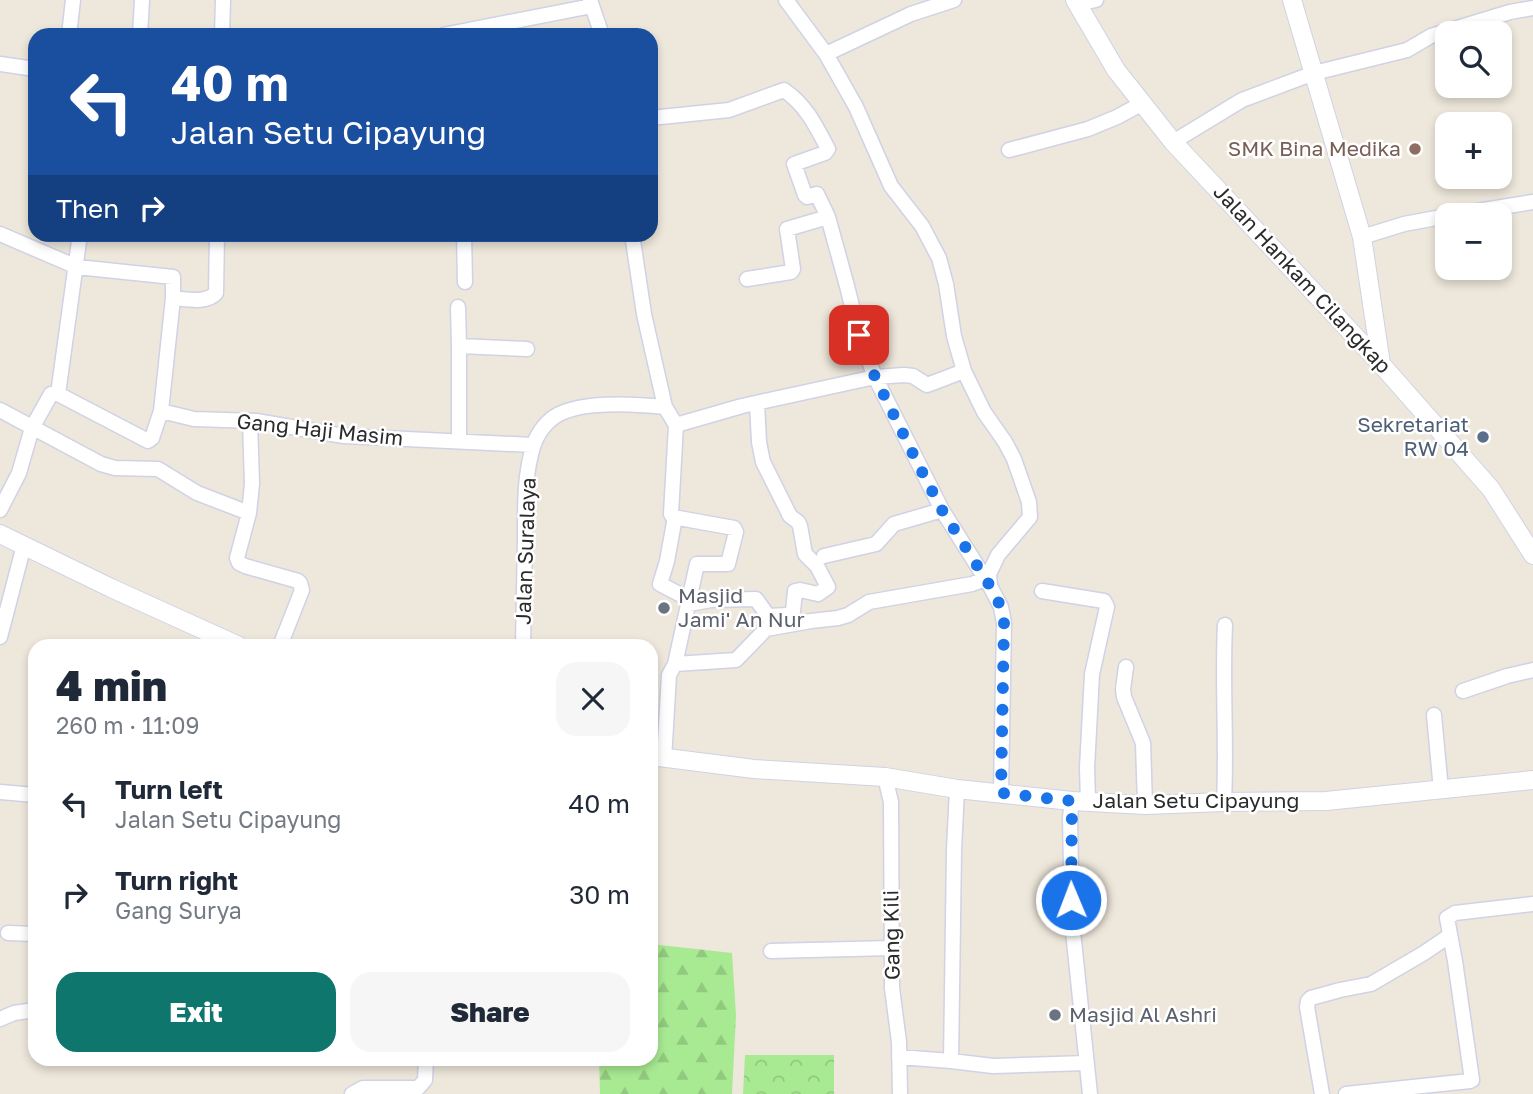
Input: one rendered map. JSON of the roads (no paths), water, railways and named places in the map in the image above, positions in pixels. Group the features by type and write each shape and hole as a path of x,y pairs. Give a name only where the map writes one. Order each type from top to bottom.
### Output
{"street":[{"path":"70,28 73,0"},
{"path":"140,28 142,0"},
{"path":"222,28 223,0"},
{"path":"786,0 826,54 856,107 891,186 922,226 939,258 954,336 964,371 984,412 1014,459 1029,502 1031,516 998,555 988,582"},
{"path":"904,0 911,14"},
{"path":"826,54 911,14 954,0"},
{"path":"1076,2 1096,0"},
{"path":"1292,0 1362,237 1381,364"},
{"name":"Jalan Hankam Cilangkap","path":"1076,2 1116,70 1173,142 1381,364 1491,489 1533,555"},
{"path":"475,28 591,3 600,28"},
{"path":"1173,142 1242,100 1314,73 1407,50 1431,36 1510,12 1533,8"},
{"path":"0,64 28,68"},
{"path":"658,117 729,110 785,90 810,115 828,149 825,153 795,163 805,195 807,197 817,194 828,217 859,335 875,377 942,510 1001,607 1004,623 1001,793"},
{"path":"1009,150 1088,129 1143,103"},
{"path":"1512,205 1533,202"},
{"path":"747,279 791,272 793,269 787,229 828,217"},
{"path":"1362,237 1404,224 1435,218"},
{"path":"0,234 77,267 173,277 173,298 159,416 152,438 148,440 58,394 51,394 32,428 19,473 0,510"},
{"path":"58,394 79,242"},
{"path":"173,298 207,300 214,296 217,242"},
{"path":"464,242 466,282"},
{"path":"633,242 644,314 665,407 676,425 670,511 673,517 734,528 736,532 728,564 697,564 675,664 669,675 658,750"},
{"path":"458,307 459,441"},
{"path":"459,346 527,349"},
{"path":"676,425 757,403 875,377 913,376 927,385 964,371"},
{"path":"690,604 711,600 756,599 768,616 788,615 793,611 795,591 818,594 828,587 817,566 805,554 800,526 790,516 763,462 757,403"},
{"name":"Jalan Suralaya","path":"523,639 525,495 533,445 543,427 565,410 632,404 665,407"},
{"path":"0,410 107,466 158,469 197,493 249,513"},
{"name":"Gang Haji Masim","path":"159,416 250,421 344,436 533,445"},
{"path":"250,421 252,484 249,513 237,554 239,563 298,581 302,587 283,639"},
{"path":"824,556 876,544 894,524 942,510"},
{"path":"675,517 660,584 683,596 690,604"},
{"path":"0,534 222,639"},
{"path":"0,637 24,545"},
{"path":"675,664 736,660 766,629 838,618 869,603 988,582"},
{"path":"1042,592 1104,601 1107,607 1092,674 1087,768 1080,801 1070,817 1072,922 1090,1094"},
{"path":"1224,802 1225,625"},
{"path":"1126,667 1125,696 1143,743 1145,805"},
{"path":"1463,691 1533,670"},
{"path":"1434,715 1441,790"},
{"name":"Jalan Setu Cipayung","path":"658,757 754,769 885,777 957,789 1145,805 1326,801 1533,780"},
{"name":"Gang Kili","path":"885,777 891,802 892,988 900,1094"},
{"path":"951,1061 957,789"},
{"path":"0,792 28,794"},
{"path":"1346,1094 1472,1080 1447,918 1455,913 1533,904"},
{"path":"8,933 28,934"},
{"path":"1322,1094 1308,1001 1340,990 1371,984 1449,936"},
{"path":"771,951 891,948"},
{"path":"0,1019 28,1011"},
{"path":"899,1057 993,1066 1086,1063"},
{"path":"352,1094 363,1088 418,1088 425,1080 426,1066"}],"place":[{"name":"SMK Bina Medika","path":"1415,149"},
{"name":"Sekretariat RW 04","path":"1483,437"},
{"name":"Masjid Jami' An Nur","path":"664,608"},
{"name":"Masjid Al Ashri","path":"1055,1015"}]}
